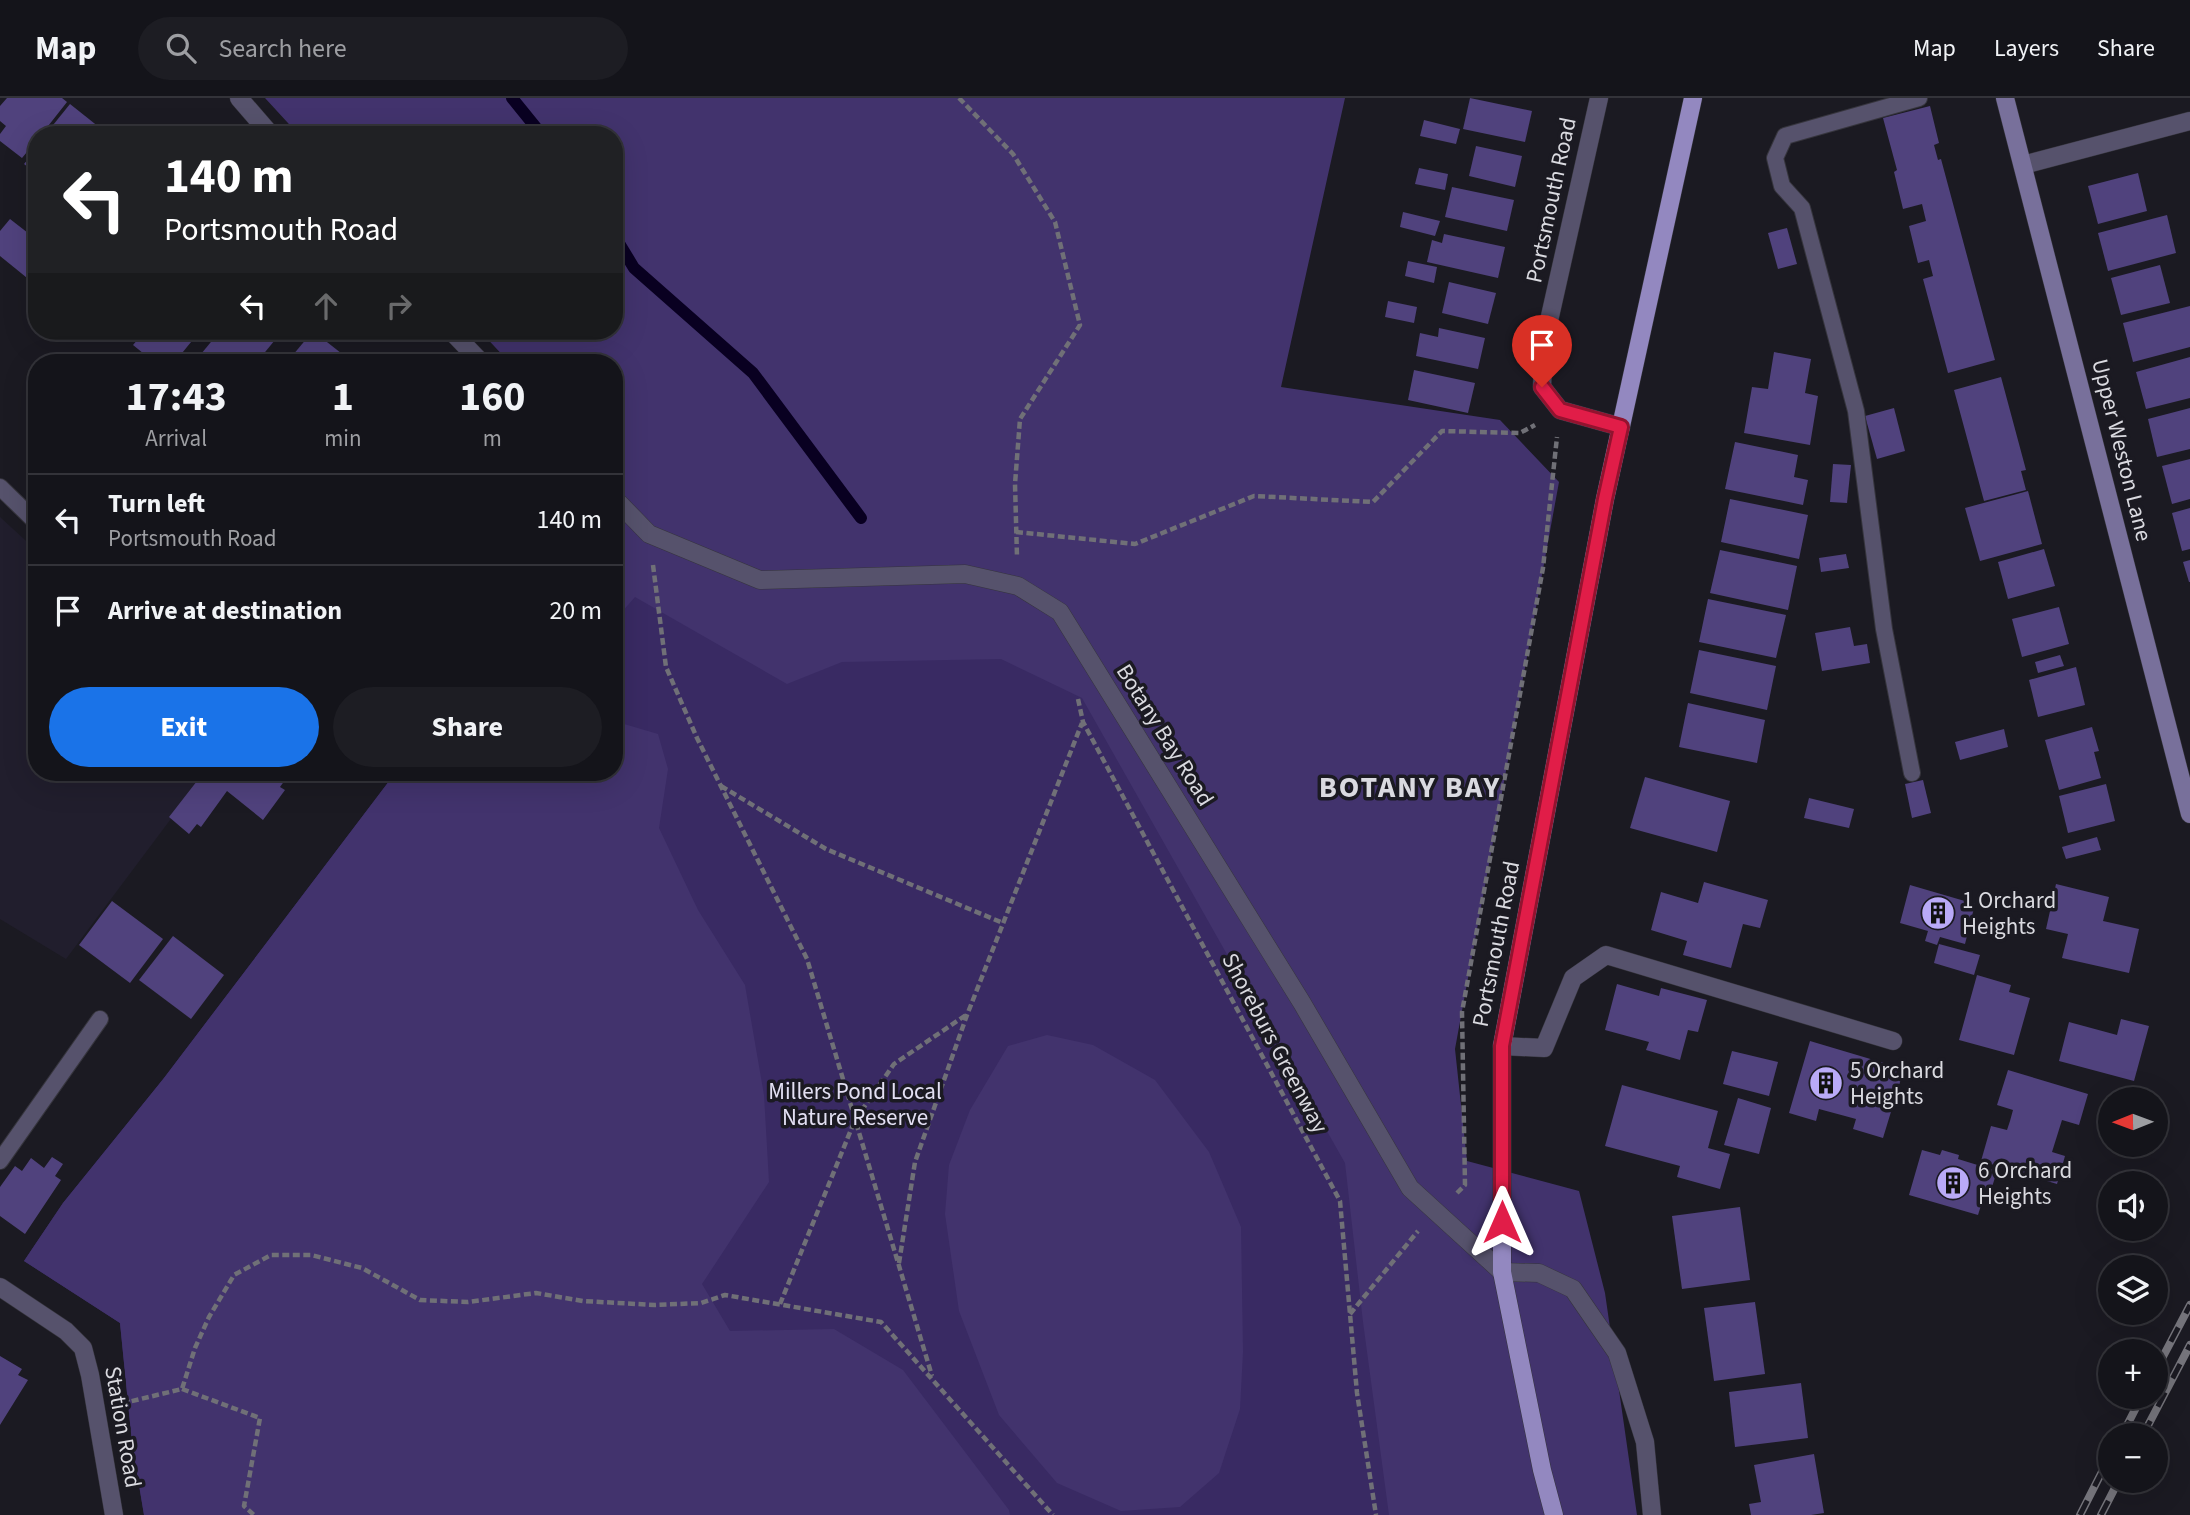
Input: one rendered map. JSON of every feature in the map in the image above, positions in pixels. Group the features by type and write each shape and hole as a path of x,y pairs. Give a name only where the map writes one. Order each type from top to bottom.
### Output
{"main road":[{"name":"Portsmouth Road","path":"1554,1515 1542,1470 1502,1272 1502,1046 1605,499 1693,98"}],"street":[{"path":"239,98 263,126"},
{"name":"Portsmouth Road","path":"1560,410 1542,387 1544,343 1599,98"},
{"name":"Upper Weston Lane","path":"2005,98 2190,814"},
{"path":"2023,164 2190,121"},
{"path":"460,340 473,354"},
{"path":"1560,410 1621,427"},
{"name":"Botany Bay Road","path":"623,507 649,534 760,580 965,574 1018,586 1060,612 1302,1003 1410,1188 1502,1272"},
{"path":"1502,1046 1544,1048 1573,978 1606,955 1893,1041"},
{"path":"1502,1272 1539,1273 1573,1289 1617,1353 1646,1442 1652,1515"},
{"name":"Station Road","path":"0,1287 66,1331 83,1348 114,1515"}],"lane":[{"path":"1912,773 1884,629 1856,411 1802,208 1782,187 1775,158 1785,136 1919,98"},
{"path":"0,487 28,514"},
{"path":"0,1161 100,1019"}],"path":[{"path":"958,98 1013,154 1055,222 1080,325 1020,419 1015,484 1018,586"},
{"path":"1016,532 1135,544 1254,496 1373,502 1442,431 1520,433 1560,410"},
{"path":"1350,1315 1419,1230 1465,1185 1462,1012 1543,568 1560,410"},
{"path":"649,534 666,667 696,738 807,959 933,1380"},
{"name":"Shoreburs Greenway","path":"1077,694 1083,722 1340,1200 1357,1393 1376,1515"},
{"path":"899,1266 915,1162 967,1014 1083,722"},
{"path":"721,786 827,849 1003,923"},
{"path":"780,1304 855,1120 894,1064 967,1014"},
{"path":"182,1389 195,1348 209,1317 234,1275 271,1255 311,1255 362,1268 420,1300 468,1302 536,1293 583,1301 656,1306 701,1303 725,1295 881,1322 1053,1515"},
{"path":"90,1375 112,1375 128,1402 182,1389 260,1418 244,1506 254,1515"}],"shaded area":[{"path":"265,98 1345,98 1281,387 1500,420 1559,482 1455,1049 1467,1161 1579,1191 1605,1293 1637,1515 1389,1515 1345,1163 1082,698 1001,659 842,662 787,684 635,597 623,611 623,354 502,354 488,340 623,340 623,126 291,126"},
{"path":"0,517 28,543 28,781 199,781 66,959 0,919"},
{"path":"623,724 658,734 668,769 659,828 698,910 745,985 764,1095 769,1182 702,1284 730,1331 834,1329 903,1370 1009,1510 1010,1515 144,1515 132,1443 120,1323 24,1261 63,1203 164,1078 389,781 623,781"},
{"path":"1047,1035 1093,1045 1155,1080 1209,1152 1241,1227 1243,1352 1240,1409 1219,1473 1180,1507 1121,1511 1057,1483 999,1415 959,1311 945,1214 949,1165 970,1110 1008,1046"}],"green space":[{"name":"Millers Pond Local Nature Reserve","path":"623,529 1041,626 1214,906 1531,1515 144,1515 132,1443 120,1323 24,1261 63,1203 164,1078 389,781 623,781"}],"building":[{"path":"7,98 62,98 67,102 48,126 28,126 28,151 22,158 0,141 0,134 6,126 0,121 0,106"},
{"path":"1470,98 1532,111 1525,142 1463,129"},
{"path":"70,104 98,126 52,126"},
{"path":"1930,106 1939,143 1934,145 1938,160 1941,159 1995,360 1948,373 1923,279 1933,276 1929,260 1918,263 1909,226 1926,221 1922,204 1903,209 1894,172 1897,170 1883,118"},
{"path":"1424,120 1460,129 1456,144 1420,136"},
{"path":"1476,146 1522,156 1515,187 1469,176"},
{"path":"1419,168 1448,174 1445,190 1415,184"},
{"path":"2138,173 2147,211 2098,224 2088,186"},
{"path":"1452,187 1514,200 1507,231 1445,217"},
{"path":"1403,212 1440,221 1435,236 1400,227"},
{"path":"2167,215 2176,253 2108,271 2098,233"},
{"path":"10,219 28,233 28,279 0,256 0,231"},
{"path":"1787,228 1797,264 1778,269 1768,233"},
{"path":"1444,234 1505,247 1498,278 1427,262 1432,240 1442,243"},
{"path":"1408,261 1437,267 1434,283 1405,276"},
{"path":"2160,265 2170,303 2121,315 2111,278"},
{"path":"1449,282 1496,293 1488,324 1442,313"},
{"path":"1388,301 1417,307 1414,323 1385,317"},
{"path":"2190,306 2190,347 2133,362 2123,323"},
{"path":"1439,328 1485,338 1478,369 1416,356 1420,333 1438,337"},
{"path":"137,340 193,340 181,354 144,354 133,345"},
{"path":"213,340 275,340 264,354 201,354"},
{"path":"305,340 324,340 342,354 294,354"},
{"path":"1774,352 1811,359 1805,393 1818,396 1810,445 1744,433 1752,387 1768,389"},
{"path":"2190,357 2190,398 2146,409 2136,372"},
{"path":"1414,370 1475,383 1468,413 1408,400"},
{"path":"2001,377 2026,470 2021,471 2026,490 1984,501 1954,390"},
{"path":"1894,408 1905,451 1877,459 1865,416"},
{"path":"2190,408 2190,449 2157,457 2148,419"},
{"path":"1735,442 1798,455 1794,477 1808,480 1803,505 1725,489"},
{"path":"2190,459 2190,499 2172,504 2162,466"},
{"path":"1833,464 1851,465 1847,503 1830,502"},
{"path":"2028,491 2042,544 1980,561 1965,508"},
{"path":"1730,499 1808,515 1799,559 1721,542"},
{"path":"2190,508 2190,549 2182,551 2172,513"},
{"path":"2044,549 2055,586 2008,599 1998,562"},
{"path":"1720,550 1797,566 1788,610 1710,593"},
{"path":"1846,554 1849,568 1821,572 1819,558"},
{"path":"2190,560 2190,582 2189,582 2183,562"},
{"path":"1708,599 1786,615 1776,658 1699,642"},
{"path":"2059,607 2069,644 2022,657 2012,619"},
{"path":"1850,627 1854,646 1867,644 1870,663 1822,671 1815,633"},
{"path":"1699,650 1776,666 1767,710 1690,693"},
{"path":"2060,655 2064,666 2038,673 2035,662"},
{"path":"2076,667 2085,705 2038,717 2029,680"},
{"path":"1688,703 1765,720 1757,763 1679,747"},
{"path":"2092,727 2099,751 2094,752 2101,778 2059,790 2045,740"},
{"path":"2004,729 2008,747 1960,760 1955,742"},
{"path":"1645,777 1730,801 1717,852 1630,828"},
{"path":"1923,780 1931,813 1912,818 1905,784"},
{"path":"197,781 284,781 280,787 285,790 263,820 227,791 201,827 197,824 189,834 169,817"},
{"path":"2106,784 2115,821 2068,833 2059,796"},
{"path":"1809,798 1854,809 1849,828 1804,818"},
{"path":"2097,837 2101,850 2066,859 2062,847"},
{"path":"1704,882 1768,900 1760,928 1743,924 1731,968 1683,955 1687,941 1651,930 1661,892 1698,903"},
{"path":"2056,884 2109,897 2103,921 2139,929 2129,973 2062,958 2068,934 2046,929"},
{"name":"1 Orchard Heights","path":"1910,885 1975,904 1965,944 1940,937 1937,945 1925,941 1928,931 1900,923"},
{"path":"112,901 163,939 130,983 79,945"},
{"path":"173,936 224,975 191,1019 139,980"},
{"path":"1939,944 1980,955 1974,975 1934,963"},
{"path":"1977,975 2011,985 2009,992 2030,998 2014,1055 1959,1040"},
{"path":"1617,984 1659,996 1661,988 1707,1000 1698,1032 1688,1030 1680,1060 1646,1050 1649,1042 1605,1030"},
{"path":"2121,1019 2149,1026 2134,1081 2059,1061 2069,1022 2117,1035"},
{"path":"1810,1041 1904,1069 1883,1138 1853,1129 1856,1119 1819,1109 1816,1121 1789,1113"},
{"path":"1732,1051 1778,1062 1769,1096 1723,1084"},
{"path":"2008,1070 2088,1094 2079,1125 2062,1120 2052,1152 2065,1156 2057,1184 1981,1161 1991,1126 2007,1130 2010,1121 2013,1110 1997,1105"},
{"path":"1622,1085 1718,1111 1708,1148 1730,1154 1720,1189 1677,1177 1680,1166 1605,1146"},
{"path":"1738,1098 1771,1108 1759,1154 1724,1145"},
{"name":"6 Orchard Heights","path":"1922,1150 1940,1155 1942,1150 1959,1155 1958,1159 1997,1171 1988,1200 1983,1199 1978,1215 1909,1195"},
{"path":"52,1157 63,1164 55,1176 61,1180 25,1234 0,1216 0,1187 15,1166 22,1171 31,1158 44,1168"},
{"path":"1740,1207 1750,1280 1682,1289 1672,1216"},
{"path":"1755,1302 1765,1374 1714,1381 1704,1308"},
{"path":"0,1356 22,1369 18,1375 28,1380 0,1425"},
{"path":"1801,1383 1808,1438 1735,1447 1729,1392"},
{"path":"1814,1454 1824,1513 1751,1515 1749,1504 1761,1502 1754,1465"}],"waterway":[{"path":"512,98 535,126"},
{"path":"623,250 634,268 753,373 861,518"}],"railway":[{"path":"2168,1347 2190,1305"},
{"path":"2149,1423 2190,1345"},
{"path":"2128,1423 2135,1409"},
{"path":"2080,1515 2098,1480"},
{"path":"2101,1515 2112,1493"}],"place":[{"name":"1 Orchard Heights","path":"1938,913"},
{"name":"5 Orchard Heights","path":"1826,1083"},
{"name":"6 Orchard Heights","path":"1953,1183"}],"district":[{"name":"BOTANY BAY","path":"1410,787"}],"route":[{"path":"1502,1222 1502,1046 1605,499 1621,427 1560,410 1542,387"}]}
